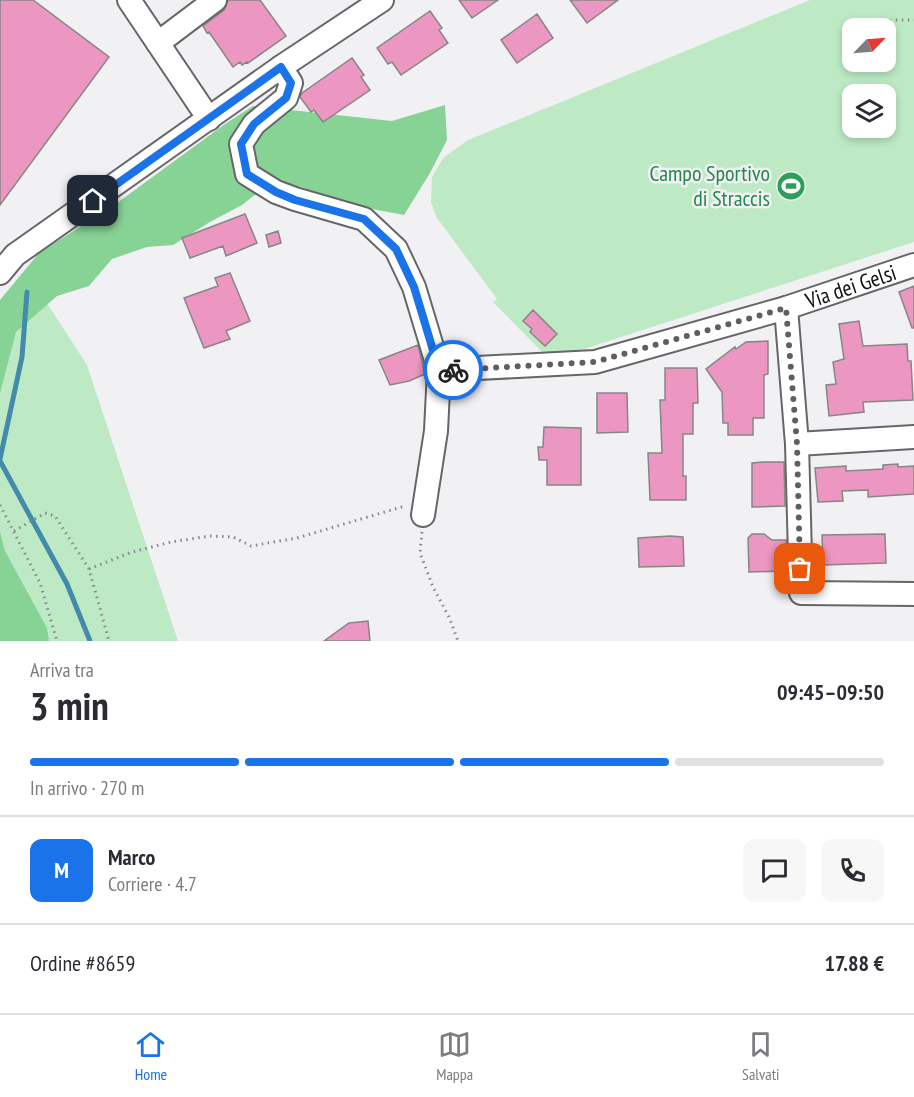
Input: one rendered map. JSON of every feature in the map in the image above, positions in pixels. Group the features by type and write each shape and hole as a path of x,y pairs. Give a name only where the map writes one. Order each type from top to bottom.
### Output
{"street":[{"path":"129,0 209,119"},
{"path":"158,43 215,0"},
{"path":"0,273 8,258 281,67 382,0"},
{"path":"281,67 291,83 286,98 254,124 241,144 247,174 276,192 295,200 364,219 396,249 414,287 439,370 436,430 424,508"},
{"name":"Via dei Gelsi","path":"439,370 595,362 786,308 914,265"},
{"name":"Via dei Gelsi","path":"786,308 797,444 801,593 914,594"},
{"path":"797,444 914,437"}],"path":[{"path":"896,20 914,20"},
{"path":"0,506 40,583 57,641"},
{"path":"89,569 132,552 180,541 210,536 233,537 251,546 297,538 424,508 420,552 458,641"},
{"path":"14,531 45,513 55,516 89,569 109,641"}],"green space":[{"path":"810,0 914,0 914,242 550,360 493,302 497,299 437,218 431,202 432,177 443,158 468,140"},
{"path":"445,105 447,140 404,215 340,203 302,187 269,184 242,205 173,245 147,247 112,259 89,286 57,296 16,332 0,393 0,300 39,253 117,203 225,124 253,106 392,121"},
{"path":"32,280 87,365 178,641 0,641 0,322"},
{"path":"0,532 5,551 47,628 49,641 0,641"}],"building":[{"path":"0,0 33,0 109,57 0,205"},
{"path":"228,0 260,0 286,36 248,63 242,65 240,62 233,67 203,26 224,10"},
{"path":"459,0 498,0 472,18"},
{"path":"570,0 618,0 587,23"},
{"path":"430,11 442,28 439,30 448,43 401,75 392,62 388,64 377,48"},
{"path":"537,14 553,38 517,63 501,40"},
{"path":"352,58 364,75 361,77 370,90 323,122 314,110 311,112 300,97 302,93"},
{"path":"245,214 257,243 226,256 223,246 190,258 182,238"},
{"path":"278,231 281,243 269,247 266,235"},
{"path":"230,273 250,321 226,331 230,339 204,348 184,298 218,286 215,278"},
{"path":"914,286 914,328 912,328 899,292"},
{"path":"533,310 557,334 545,346 530,332 532,329 523,321"},
{"path":"859,321 863,346 907,344 908,361 911,361 913,400 863,402 864,412 829,416 826,385 836,384 833,362 844,359 839,324"},
{"path":"768,341 768,374 764,375 764,418 753,418 753,435 728,435 728,423 723,423 722,392 706,369 735,347 736,349 746,342"},
{"path":"418,345 425,374 409,381 390,385 379,360"},
{"path":"665,368 697,368 698,403 693,403 693,434 683,434 683,476 686,476 686,500 650,500 648,453 662,453 660,400 665,400"},
{"path":"597,393 627,393 628,432 597,433"},
{"path":"544,427 581,428 581,485 547,485 547,460 539,460 538,447 543,447"},
{"path":"784,462 785,506 752,507 752,463"},
{"path":"898,464 898,467 914,466 914,494 868,497 868,490 842,491 843,501 818,502 815,468 846,466 846,471 883,469 883,465"},
{"path":"752,534 764,534 772,540 786,540 787,571 749,572 748,538"},
{"path":"885,534 886,563 823,565 822,535"},
{"path":"683,537 684,566 639,567 638,538"},
{"path":"368,621 370,641 324,641 349,623"}],"waterway":[{"path":"0,459 22,357 27,292"},
{"path":"0,461 67,584 90,641"}],"way so far":[{"path":"453,370 595,362 786,308 797,444 800,569"}],"place":[{"name":"Campo Sportivo di Straccis","path":"791,186"}],"route":[{"path":"93,201 281,67 291,83 286,98 254,124 241,144 247,174 276,192 295,200 364,219 396,249 414,287 439,370 453,370"}]}
